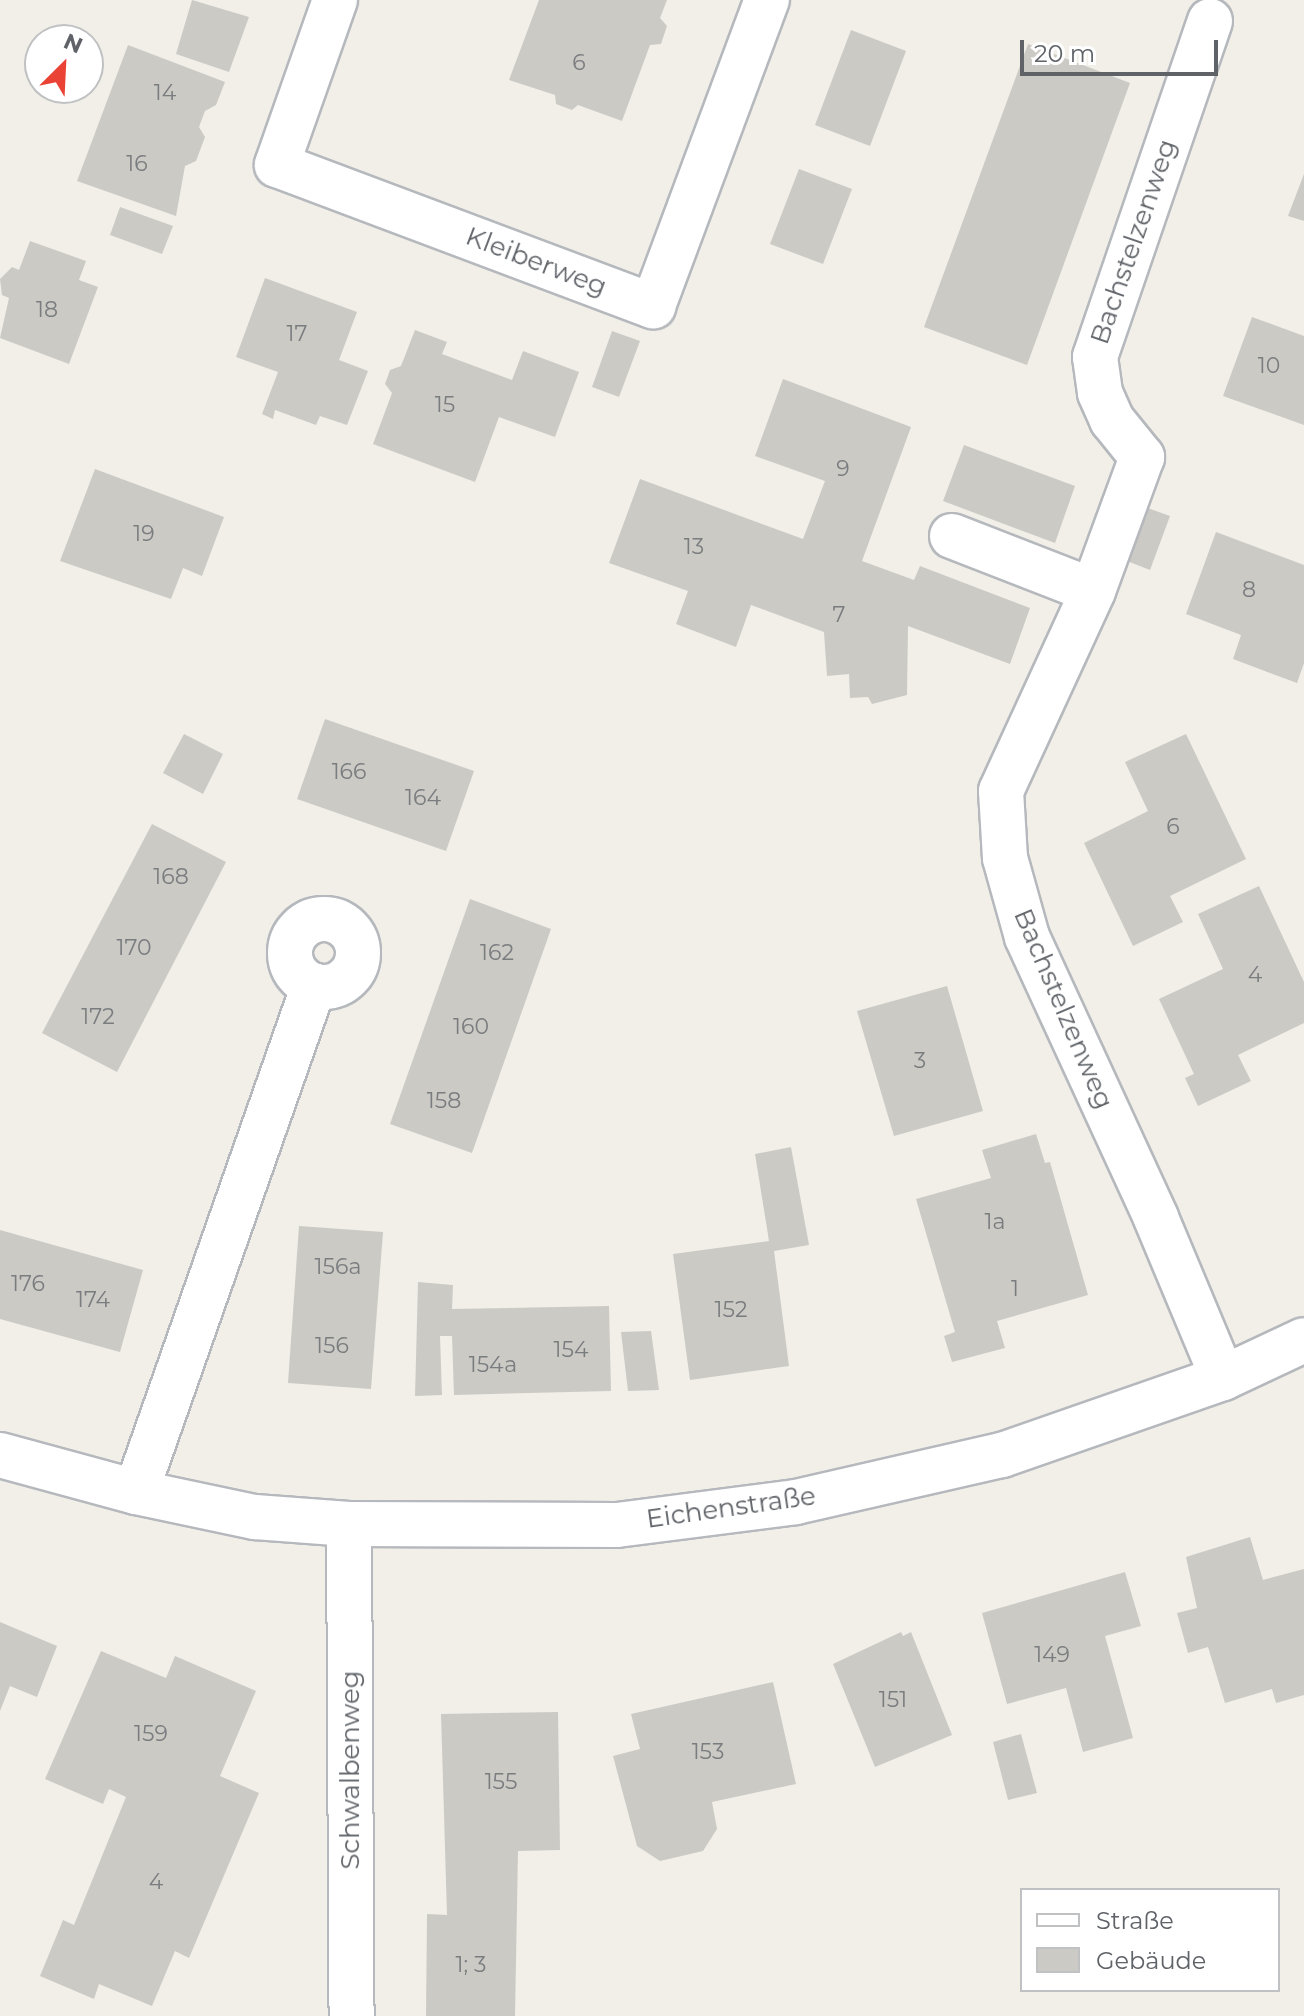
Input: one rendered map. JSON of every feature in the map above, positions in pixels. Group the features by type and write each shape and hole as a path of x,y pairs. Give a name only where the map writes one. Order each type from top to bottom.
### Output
{"street":[{"name":"Kleiberweg","path":"335,0 277,165 653,306 767,0"},
{"name":"Bachstelzenweg","path":"1210,21 1095,357 1100,393 1112,420 1142,457 1093,591 1001,791 1005,858 1027,937 1156,1218 1223,1378"},
{"path":"952,536 1093,591"},
{"path":"136,1492 314,985"},
{"name":"Eichenstraße","path":"0,1455 136,1492 255,1517 349,1524 617,1525 796,1502 1002,1455 1223,1378 1304,1340"},
{"name":"Schwalbenweg","path":"349,1524 352,2016"}],"building":[{"path":"192,0 249,17 229,72 176,54"},
{"path":"539,0 667,0 660,18 667,26 661,44 650,45 622,121 578,105 572,110 556,104 555,95 509,80"},
{"path":"851,30 906,51 870,146 815,125"},
{"path":"1028,44 1130,83 1027,365 924,327"},
{"path":"128,45 225,82 216,105 205,111 199,127 205,137 196,161 185,166 176,216 77,181"},
{"path":"799,169 852,189 823,264 770,244"},
{"path":"1304,174 1304,221 1288,216"},
{"path":"120,207 173,226 162,254 110,235"},
{"path":"30,241 86,261 79,280 98,287 69,364 0,338 9,298 2,295 0,279 12,267 19,270"},
{"path":"265,278 357,312 339,360 368,371 347,425 320,416 316,425 275,410 273,419 262,414 278,372 236,357"},
{"path":"1252,317 1304,336 1304,425 1223,396"},
{"path":"415,330 447,342 442,354 512,380 523,351 579,372 555,437 499,417 475,482 373,444 392,393 385,384 390,370 401,366"},
{"path":"612,331 640,341 619,397 592,387"},
{"path":"783,379 911,427 862,561 914,580 920,566 1030,608 1010,664 908,626 907,695 872,704 868,697 850,698 849,674 827,676 824,632 751,605 736,647 676,624 688,591 609,563 640,479 803,539 825,481 755,456"},
{"path":"964,445 1075,486 1055,543 943,501"},
{"path":"95,469 224,517 202,576 183,568 171,599 60,561"},
{"path":"1142,506 1170,516 1150,570 1122,559"},
{"path":"1216,532 1304,565 1304,663 1297,683 1233,659 1241,635 1186,614"},
{"path":"325,719 474,771 446,851 297,799"},
{"path":"184,734 223,754 203,794 163,773"},
{"path":"1186,734 1246,859 1170,896 1183,922 1133,946 1084,843 1148,811 1125,762"},
{"path":"152,824 226,862 117,1072 42,1033"},
{"path":"1259,886 1304,982 1304,1023 1238,1055 1251,1081 1198,1106 1185,1078 1194,1074 1159,999 1223,969 1198,914"},
{"path":"470,899 551,929 472,1153 390,1124"},
{"path":"947,986 983,1111 894,1136 857,1011"},
{"path":"1036,1134 1045,1163 1050,1162 1088,1295 997,1321 1005,1348 952,1362 944,1336 955,1332 916,1199 991,1178 982,1150"},
{"path":"791,1147 809,1245 774,1251 789,1366 690,1380 673,1254 769,1241 755,1154"},
{"path":"299,1226 383,1232 371,1389 288,1383"},
{"path":"0,1230 143,1270 120,1352 0,1319"},
{"path":"418,1282 453,1285 452,1309 609,1306 611,1391 454,1395 452,1336 440,1336 442,1395 415,1396"},
{"path":"651,1331 659,1390 628,1391 621,1332"},
{"path":"1250,1537 1263,1580 1304,1569 1304,1695 1276,1703 1272,1689 1225,1703 1208,1647 1188,1653 1177,1613 1197,1608 1186,1557"},
{"path":"1125,1572 1141,1626 1105,1636 1133,1738 1083,1752 1066,1688 1007,1704 982,1613"},
{"path":"0,1622 57,1646 37,1697 10,1686 0,1711"},
{"path":"901,1632 903,1636 911,1632 952,1735 875,1767 833,1664"},
{"path":"101,1651 166,1678 175,1656 256,1691 220,1776 259,1793 189,1958 175,1951 152,2006 99,1984 94,1999 40,1976 63,1920 74,1925 126,1797 109,1789 103,1804 45,1779"},
{"path":"773,1682 796,1784 712,1802 717,1829 703,1851 660,1861 637,1846 613,1756 640,1749 631,1714"},
{"path":"558,1712 560,1850 518,1851 515,2016 426,2016 427,1914 447,1915 441,1714"},
{"path":"1021,1734 1037,1793 1008,1800 993,1742"}]}
